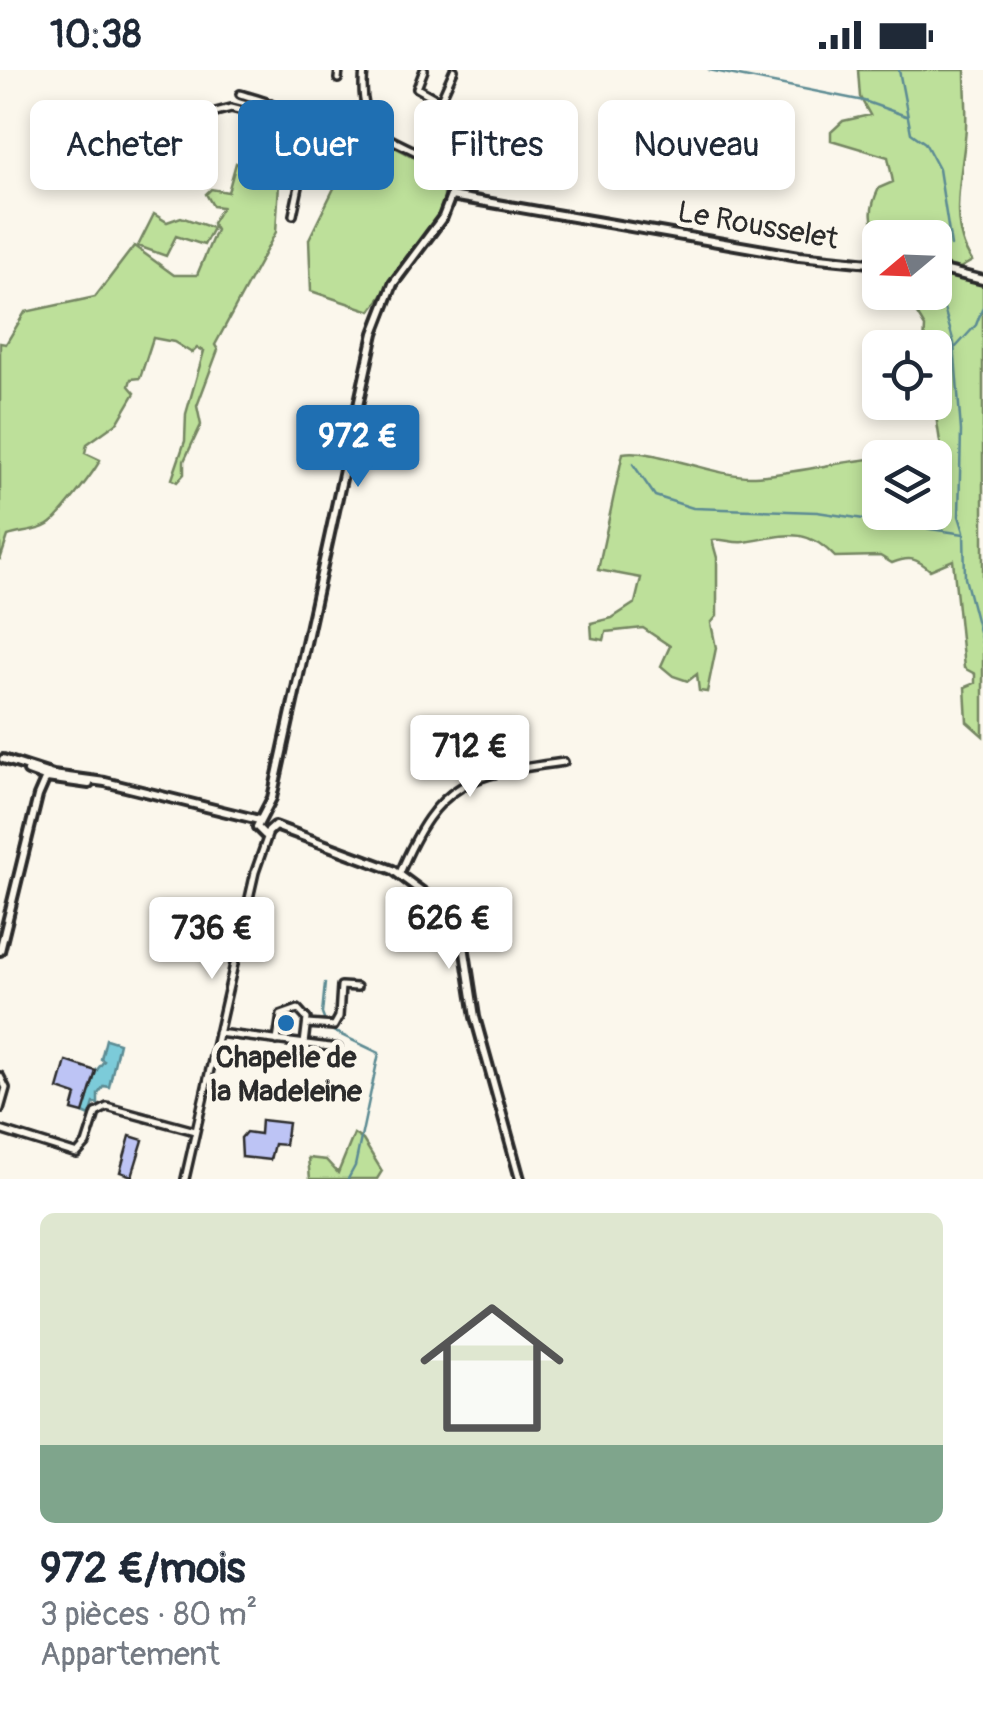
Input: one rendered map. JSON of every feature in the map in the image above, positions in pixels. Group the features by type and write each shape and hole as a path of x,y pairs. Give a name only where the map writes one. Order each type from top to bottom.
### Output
{"street":[{"path":"338,79 339,70"},
{"path":"362,100 364,70"},
{"path":"424,70 417,82 418,90 440,100 454,70"},
{"path":"240,94 259,100"},
{"path":"293,216 298,190"},
{"path":"184,1179 374,333 387,295 443,217 451,196 448,190"},
{"name":"Le Rousselet","path":"451,196 836,262 862,263"},
{"path":"952,272 983,280"},
{"path":"2,758 47,776 123,788 240,818 400,873 447,912 461,933 475,1016 520,1179"},
{"path":"400,873 425,821 454,789 490,774 564,762"},
{"path":"37,772 38,796"},
{"path":"0,951 38,796 47,776"},
{"path":"308,1024 334,1026 339,1018 341,986 358,987"},
{"path":"276,1042 279,1020 286,1012 302,1010 308,1024 304,1044"},
{"path":"218,1033 338,1048"},
{"path":"0,1076 6,1088 0,1110"},
{"path":"0,1130 76,1154 86,1144 96,1113 107,1107 196,1132"}],"green space":[{"path":"858,70 965,70 966,127 958,213 964,246 972,261 960,268 952,266 952,220 872,220 879,188 893,182 888,157 831,140 831,132 843,121 870,115 860,97"},
{"path":"394,147 414,158 414,190 444,190 440,214 371,311 311,291 309,239 333,190 394,190"},
{"path":"236,163 238,190 279,190 276,232 215,345 218,350 197,406 201,425 184,461 184,474 177,482 172,479 185,441 186,414 204,351 197,348 192,353 174,342 153,338 140,378 131,379 129,386 135,393 118,422 87,444 85,453 100,460 92,473 48,525 8,536 0,560 0,343 6,344 25,312 95,297 134,246 174,275 197,275 216,230 212,223 222,207 213,206 206,194 210,190 228,192"},
{"path":"154,214 167,222 181,217 213,228 204,245 176,236 166,256 138,246"},
{"path":"952,276 983,284 983,736 967,722 965,687 975,683 975,674 964,668 953,560 930,570 912,559 892,563 880,556 835,557 814,540 793,535 740,542 712,540 717,558 717,616 711,623 716,648 707,692 699,691 697,674 688,681 661,666 670,646 643,628 606,632 604,640 592,638 591,623 612,618 635,603 641,578 598,570 623,453 650,454 754,476 862,460 862,530 952,530 952,440 940,440 937,420 952,420 952,330 925,327 915,310 952,310"},
{"path":"354,1134 363,1140 382,1171 377,1179 310,1179 308,1158 326,1160 338,1173"}],"water":[{"path":"106,1039 119,1043 109,1087 104,1086 98,1094 98,1104 94,1103 90,1116 83,1113 96,1071 104,1061 101,1059"}],"building":[{"path":"66,1061 96,1071 83,1113 72,1110 76,1095 58,1089"},
{"path":"261,1120 288,1123 285,1145 274,1144 270,1160 242,1157 241,1138 246,1132 260,1134"},
{"path":"130,1136 143,1140 132,1176 120,1172"}],"waterway":[{"path":"709,70 864,101 906,116"},
{"path":"899,70 911,133 925,143 939,169 947,220"},
{"path":"956,347 976,325 983,307"},
{"path":"944,310 954,343 961,431 959,516 964,532 965,578 983,647"},
{"path":"633,464 655,496 693,508 817,512 964,534"},
{"path":"325,983 322,1014 326,1024"},
{"path":"329,1029 379,1053 355,1166 348,1179"}],"place":[{"name":"Chapelle de la Madeleine","path":"286,1023"}]}
